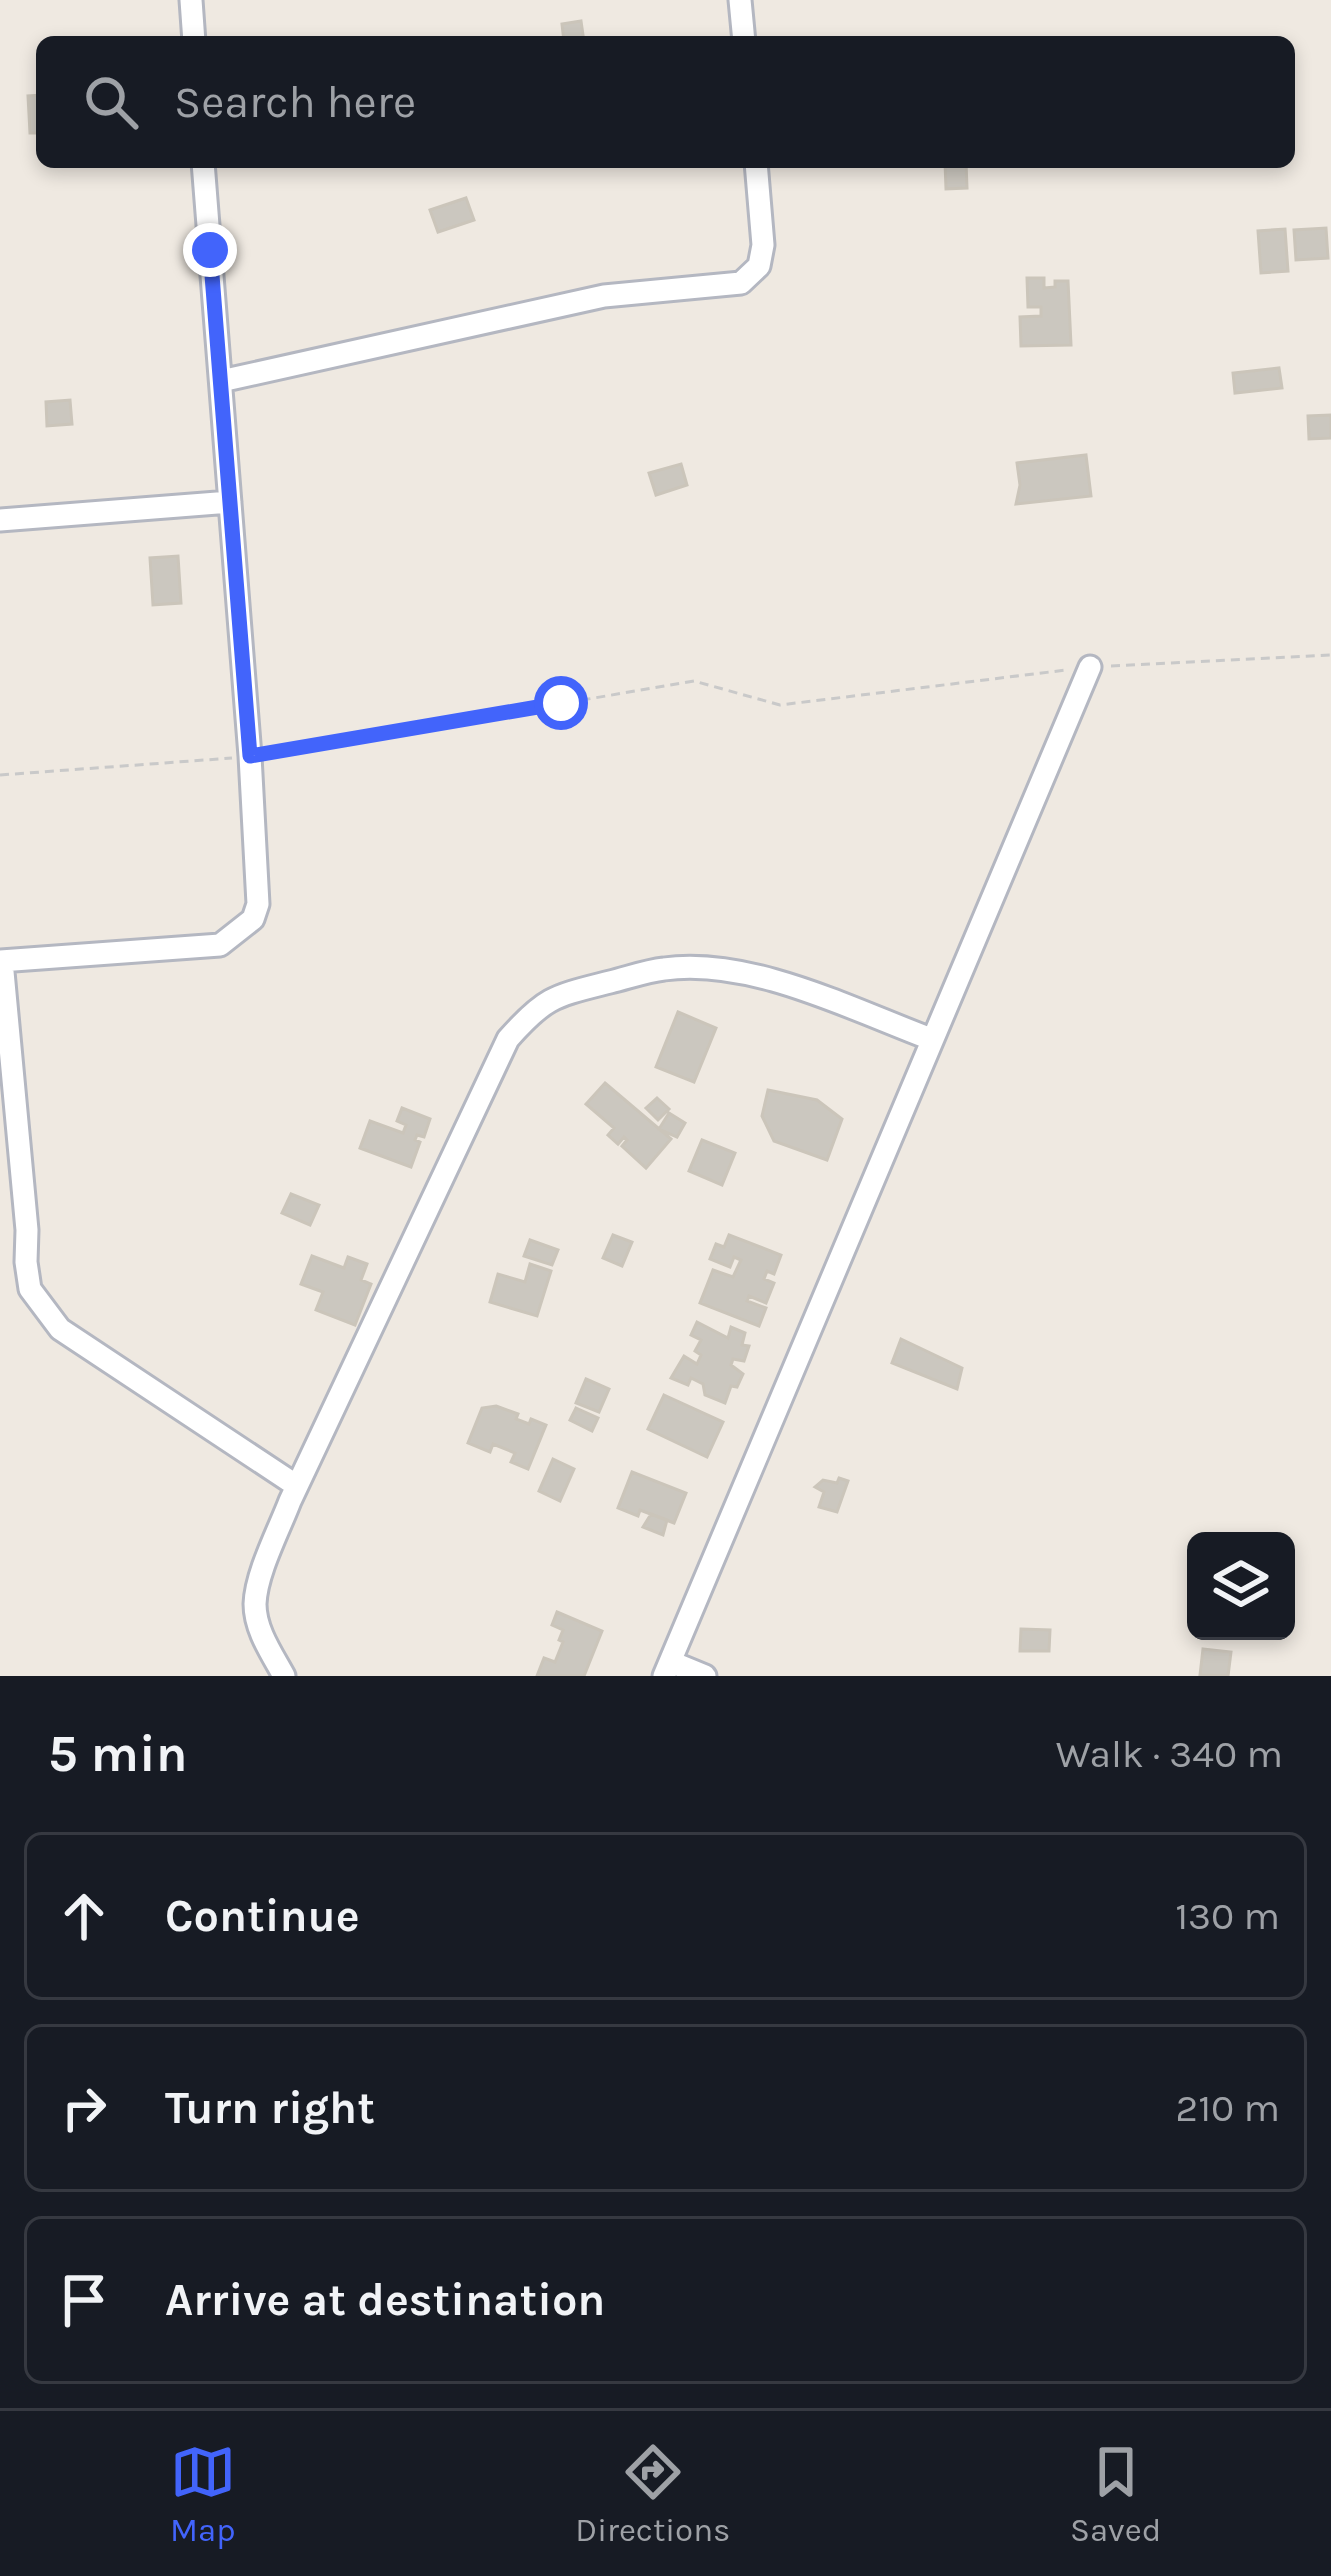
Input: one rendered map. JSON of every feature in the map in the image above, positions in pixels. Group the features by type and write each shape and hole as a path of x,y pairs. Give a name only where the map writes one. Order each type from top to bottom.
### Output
{"street":[{"path":"191,0 194,36"},
{"path":"740,0 743,36"},
{"path":"203,168 258,904 253,919 220,945 1,961 30,1289 60,1329 297,1486"},
{"path":"220,381 604,296 741,283 759,266 763,245 757,168"},
{"path":"0,520 230,502"},
{"path":"705,1676 668,1669 1090,667"},
{"path":"284,1676 263,1639 255,1604 262,1575 297,1486 508,1039 533,1011 555,996 666,968 726,970 759,975 931,1039"}],"path":[{"path":"0,775 250,756 694,681 780,705 1090,667 1331,655"}],"building":[{"path":"581,21 583,36 563,36 562,24"},
{"path":"36,95 36,133 30,133 28,96"},
{"path":"945,168 966,168 967,188 946,189"},
{"path":"466,198 474,220 438,232 430,210"},
{"path":"1326,228 1328,258 1296,260 1294,230"},
{"path":"1285,229 1288,271 1261,273 1258,231"},
{"path":"1027,278 1044,278 1044,288 1055,287 1055,281 1068,281 1071,345 1021,346 1020,317 1041,316 1041,307 1028,307"},
{"path":"1279,368 1282,388 1235,393 1233,373"},
{"path":"70,400 72,424 47,426 46,402"},
{"path":"1331,415 1331,438 1309,439 1308,416"},
{"path":"1086,455 1091,496 1016,504 1017,463"},
{"path":"681,464 687,485 656,495 649,473"},
{"path":"178,556 181,603 153,605 150,558"},
{"path":"678,1012 716,1028 694,1082 656,1067"},
{"path":"605,1083 671,1139 646,1168 622,1146 627,1140 624,1137 618,1144 608,1135 614,1128 586,1104"},
{"path":"768,1090 817,1100 842,1119 827,1160 774,1141 762,1116"},
{"path":"657,1098 669,1109 658,1120 646,1108"},
{"path":"402,1108 430,1119 424,1137 417,1135 415,1140 420,1142 411,1167 360,1148 370,1121 403,1133 406,1125 397,1121"},
{"path":"669,1113 685,1123 677,1137 659,1129"},
{"path":"702,1140 735,1153 722,1185 689,1171"},
{"path":"291,1194 319,1205 310,1225 282,1213"},
{"path":"613,1235 632,1242 622,1266 603,1258"},
{"path":"729,1235 781,1255 774,1274 767,1271 764,1279 774,1283 766,1303 749,1296 747,1301 766,1308 759,1326 700,1303 713,1270 733,1277 741,1260 734,1257 730,1267 710,1259 716,1244 724,1247"},
{"path":"530,1240 558,1250 552,1265 524,1256"},
{"path":"312,1256 344,1268 348,1257 367,1264 361,1280 371,1284 355,1325 316,1310 323,1292 301,1284"},
{"path":"530,1264 551,1271 537,1316 490,1302 498,1274 525,1282"},
{"path":"697,1322 728,1338 731,1327 745,1333 742,1345 749,1346 744,1361 733,1359 731,1365 743,1374 737,1387 731,1386 725,1403 705,1395 703,1384 691,1378 688,1385 671,1378 684,1356 697,1364 701,1355 695,1351 701,1340 691,1335"},
{"path":"901,1339 962,1368 957,1389 892,1363"},
{"path":"586,1379 609,1389 599,1412 576,1403"},
{"path":"664,1395 723,1422 707,1457 648,1429"},
{"path":"496,1406 529,1424 531,1419 546,1425 528,1469 511,1462 515,1453 493,1444 490,1452 468,1443 482,1408"},
{"path":"576,1408 598,1418 592,1431 570,1420"},
{"path":"553,1459 574,1469 560,1501 539,1491"},
{"path":"632,1472 686,1493 674,1523 640,1510 638,1516 618,1508"},
{"path":"839,1478 848,1481 837,1512 819,1507 824,1492 815,1487 823,1480 837,1483"},
{"path":"651,1514 667,1520 663,1535 643,1527"},
{"path":"557,1612 602,1631 584,1676 537,1676 544,1658 555,1662 563,1642 559,1640 563,1630 552,1625"},
{"path":"1021,1629 1050,1630 1049,1651 1020,1651"},
{"path":"1203,1649 1231,1652 1228,1676 1200,1675"}],"route":[{"path":"210,250 250,756 561,703"}]}
